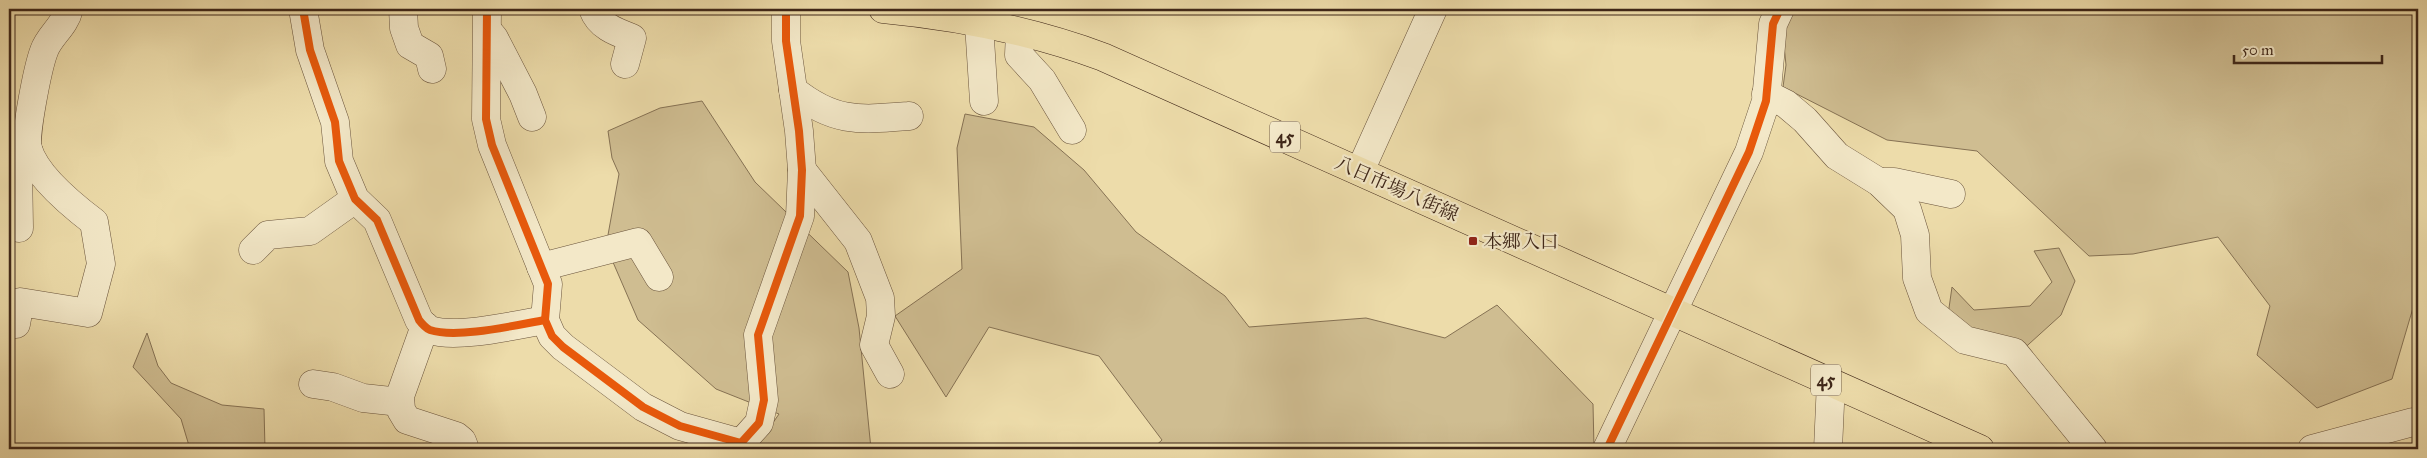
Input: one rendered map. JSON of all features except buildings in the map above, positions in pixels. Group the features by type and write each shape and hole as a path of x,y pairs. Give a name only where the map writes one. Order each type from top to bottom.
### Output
{"main road":[{"name":"八日市場八街線","path":"883,9 913,10 1062,42 1103,57 1980,449"}],"street":[{"path":"19,228 18,163 28,148 35,80 44,49 61,26 68,9"},
{"path":"303,9 310,50 335,122 339,161 355,199 377,220 419,320 428,330 444,333 491,329 545,320"},
{"path":"403,9 404,28 410,46 429,56 432,69"},
{"path":"593,9 595,14 609,29 632,38 625,64"},
{"path":"488,20 486,119 492,145 548,284 545,320 552,336 563,347 643,407 680,426 743,446 759,423 764,400 758,335 800,216 802,170 786,41 786,9"},
{"path":"1360,171 1433,9"},
{"path":"1607,449 1749,152 1766,94 1773,24 1780,9"},
{"path":"488,20 494,38 519,86 532,117"},
{"path":"979,24 984,101"},
{"path":"1020,33 1020,56 1042,80 1072,130"},
{"path":"793,90 812,106 834,115 861,120 909,116"},
{"path":"1766,94 1786,104 1806,120 1837,156 1879,182 1907,210 1915,235 1917,278 1929,311 1965,340 2014,352 2093,449"},
{"path":"16,324 20,302 88,313 102,264 94,222 63,198 42,172 28,148"},
{"path":"802,170 858,241 880,298 881,316 874,345 890,374"},
{"path":"1879,182 1894,182 1951,194"},
{"path":"253,250 268,235 310,230 355,199"},
{"path":"541,267 638,242 659,277"},
{"path":"425,326 400,396 401,410 407,420 456,436 462,441 465,449"},
{"path":"1828,449 1831,382"},
{"path":"313,384 333,387 364,398 400,402"},
{"path":"2312,449 2413,422"}],"shaded area":[{"path":"2418,9 2418,291 2392,379 2317,408 2257,355 2270,306 2218,237 2133,254 2089,256 1977,151 1887,140 1783,87 1786,65 1783,35 1790,10"},
{"path":"702,101 755,182 848,272 859,328 871,449 755,449 779,414 716,389 638,320 606,246 619,174 612,158 608,131 660,108"},
{"path":"965,114 1034,127 1084,170 1136,232 1225,296 1249,327 1366,318 1445,338 1497,305 1593,404 1594,449 1152,449 1162,440 1099,356 989,327 946,397 895,316 962,269 957,148"},
{"path":"2059,248 2075,281 2061,315 2008,363 1948,315 1952,287 1974,310 2030,306 2052,282 2034,251"},
{"path":"147,333 158,366 171,383 222,405 264,409 265,449 190,449 181,419 133,367"}],"cycle path":[{"path":"303,9 310,50 335,122 339,161 355,199 377,220 419,320 430,330 455,333 487,330 545,320"},
{"path":"487,9 486,119 492,145 548,284 545,320 552,336 563,347 643,407 680,426 741,443 744,449"},
{"path":"741,443 759,423 764,400 758,335 800,216 802,170 799,131 786,41 786,9"},
{"path":"1607,449 1749,152 1766,101 1773,24 1780,9"}],"place":[{"name":"本郷入口","path":"1473,241"}]}
